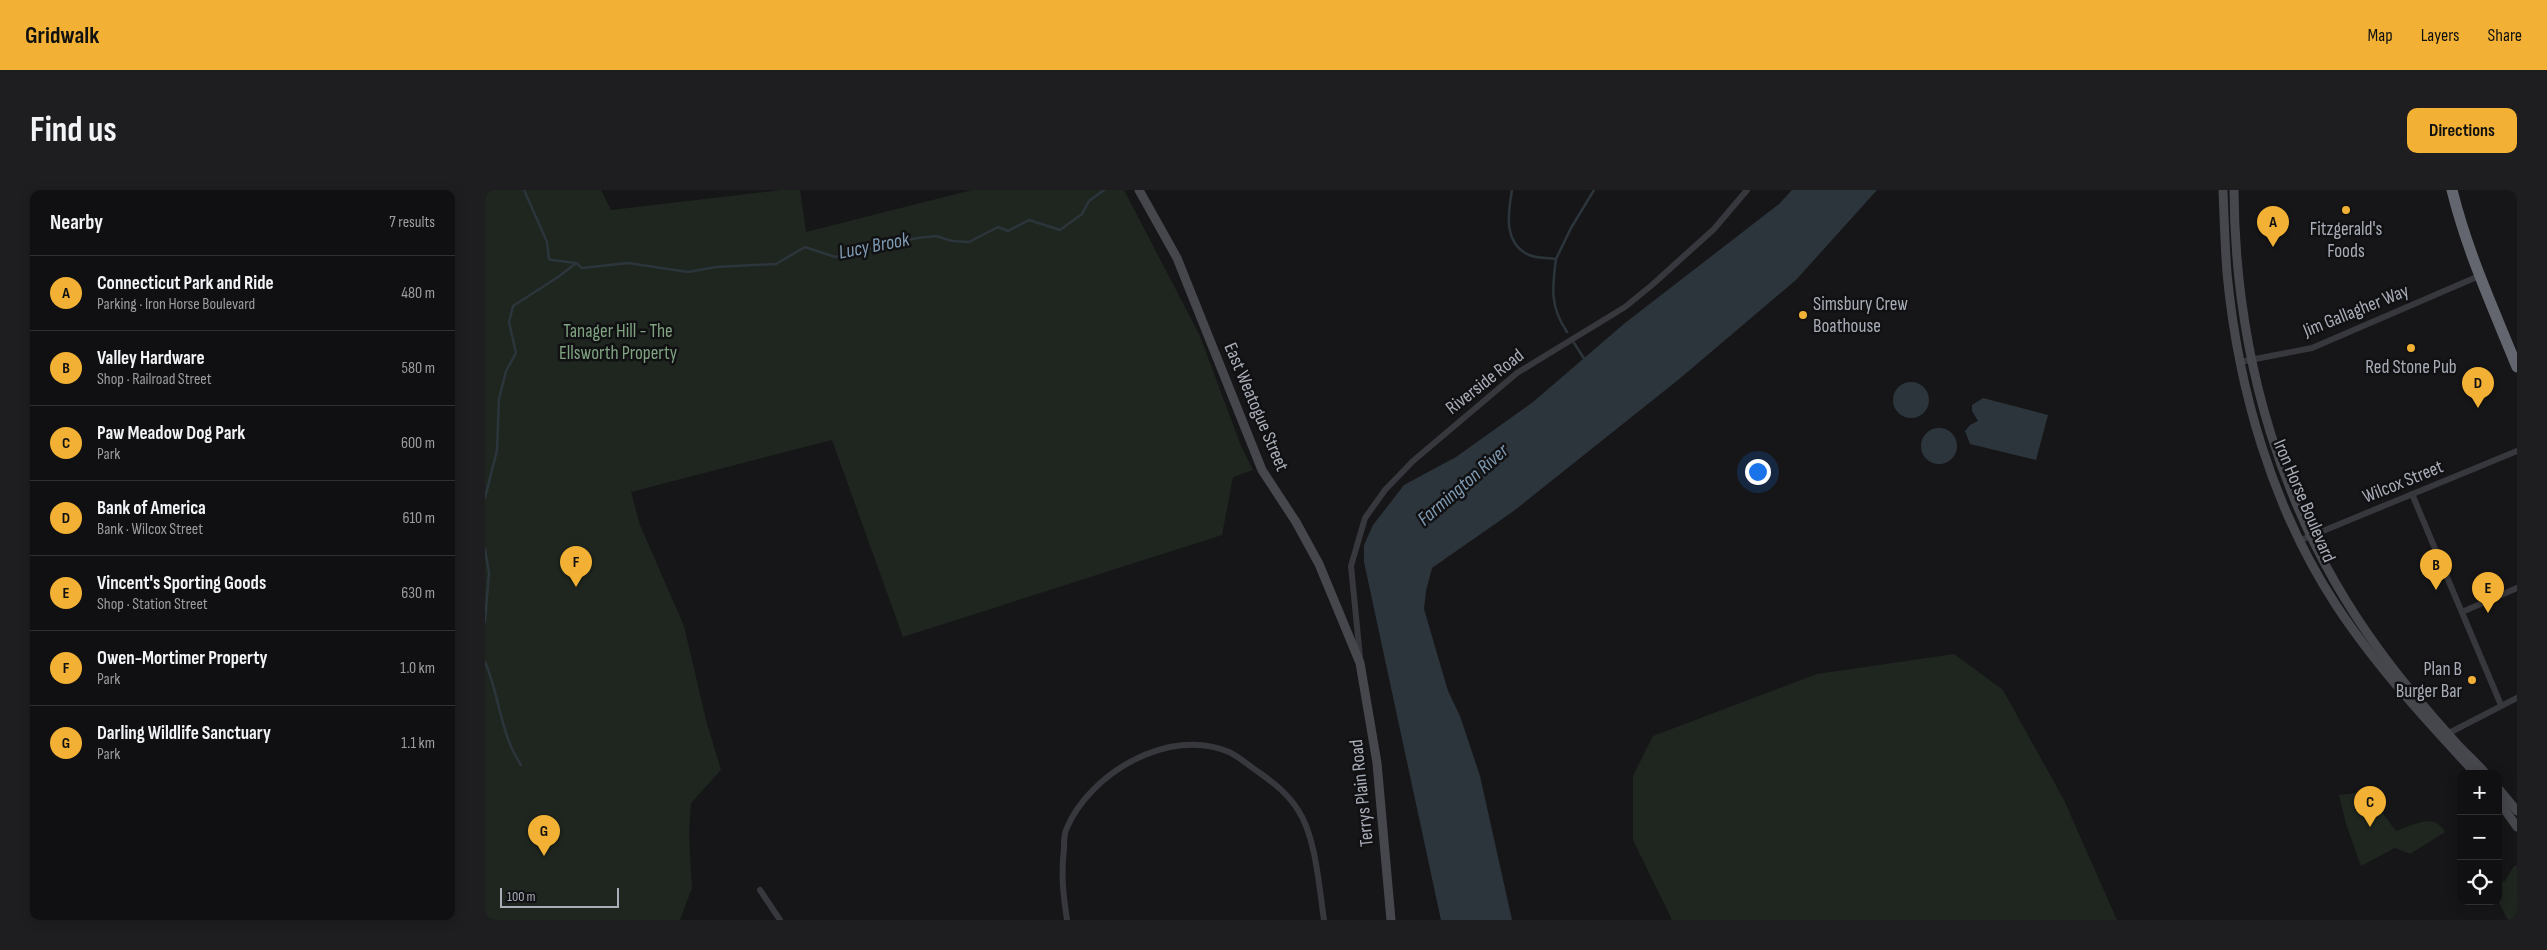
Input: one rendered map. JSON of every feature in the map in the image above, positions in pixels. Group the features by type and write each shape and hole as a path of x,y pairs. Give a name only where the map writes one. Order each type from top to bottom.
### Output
{"highway":[{"path":"2451,190 2479,276 2517,367"}],"street":[{"name":"East Weatogue Street","path":"1139,190 1177,258 1262,470 1296,522 1319,564 1360,663"},
{"name":"Riverside Road","path":"1360,663 1351,566 1365,518 1385,490 1413,461 1517,373 1625,307 1652,285 1714,229 1747,190"},
{"name":"Iron Horse Boulevard","path":"2223,190 2227,274 2240,362 2251,413 2269,466 2301,540 2335,605 2378,663 2445,736 2482,770"},
{"name":"Iron Horse Boulevard","path":"2234,190 2239,294 2246,340 2273,440 2311,536 2345,599 2379,650 2472,770"},
{"name":"Jim Gallagher Way","path":"2240,362 2312,348 2479,276"},
{"name":"Wilcox Street","path":"2301,540 2517,451"},
{"path":"2412,494 2501,705"},
{"path":"2462,612 2517,588"},
{"name":"Terrys Plain Road","path":"1360,663 1377,763 1391,920"},
{"path":"2445,736 2501,705 2514,700"},
{"path":"1067,920 1061,880 1065,830 1090,791 1121,766 1137,757 1170,748 1196,745 1229,752 1280,787 1299,810 1309,832 1324,920"},
{"path":"2502,793 2517,811"},
{"path":"2502,806 2517,827"},
{"path":"760,890 780,920"}],"green space":[{"name":"Tanager Hill - The Ellsworth Property","path":"485,190 601,190 611,210 781,190 800,190 806,232 972,190 1124,190 1200,336 1241,446 1253,470 1233,477 1222,535 903,637 832,440 631,492 640,525 684,626 706,720 721,770 691,803 689,834 692,888 680,920 485,920"},
{"path":"1954,654 2003,690 2064,800 2117,920 1672,920 1633,840 1633,776 1653,736 1817,674"},
{"path":"2367,792 2396,831 2417,823 2429,821 2440,826 2445,832 2410,854 2395,848 2361,866 2346,824 2339,795"},
{"path":"2514,866 2517,866 2517,920 2508,920 2500,905 2502,905 2502,882 2505,881"}],"water":[{"name":"Farmington River","path":"1792,190 1877,190 1796,280 1678,380 1515,510 1432,568 1424,609 1448,691 1460,716 1480,776 1512,920 1441,920 1364,562 1364,545 1373,525 1404,485 1456,457 1533,402 1625,323 1779,204"},
{"path":"1911,382 1918,383 1924,387 1928,393 1928,407 1924,413 1918,417 1911,418 1904,417 1898,413 1894,407 1893,400 1894,393 1898,387 1904,383"},
{"path":"1983,398 2048,415 2036,460 1970,444 1965,431 1970,425 1978,421 1972,411 1972,405"},
{"path":"1939,428 1946,429 1952,433 1956,439 1956,453 1952,459 1946,463 1939,464 1932,463 1926,459 1922,453 1921,446 1922,439 1926,433 1932,429"}],"waterway":[{"name":"Lucy Brook","path":"524,190 547,242 549,259 576,263 582,268 628,263 688,272 716,267 776,264 805,247 835,257 917,238 936,236 952,241 969,242 998,227 1008,231 1029,220 1060,230 1082,214 1089,201 1104,190"},
{"name":"Lucy Brook","path":"1512,190 1509,208 1511,235 1521,250 1529,255 1556,259 1553,288 1555,306 1561,323 1567,332"},
{"path":"1556,259 1571,228 1594,190"},
{"path":"485,498 497,450 499,399 506,371 516,353 509,322 513,306 575,264"},
{"name":"Lucy Brook","path":"1574,343 1585,360"},
{"path":"485,549 489,573 485,622"},
{"path":"485,662 504,728 521,765"}],"place":[{"name":"Fitzgerald's Foods","path":"2346,210"},
{"name":"Connecticut Park and Ride","path":"2273,247"},
{"name":"Simsbury Crew Boathouse","path":"1803,315"},
{"name":"Red Stone Pub","path":"2411,348"},
{"name":"Bank of America","path":"2478,408"},
{"name":"Owen-Mortimer Property","path":"576,587"},
{"name":"Valley Hardware","path":"2436,590"},
{"name":"Vincent's Sporting Goods","path":"2488,613"},
{"name":"Plan B Burger Bar","path":"2472,680"},
{"name":"Paw Meadow Dog Park","path":"2370,827"},
{"name":"Darling Wildlife Sanctuary","path":"544,856"}]}
